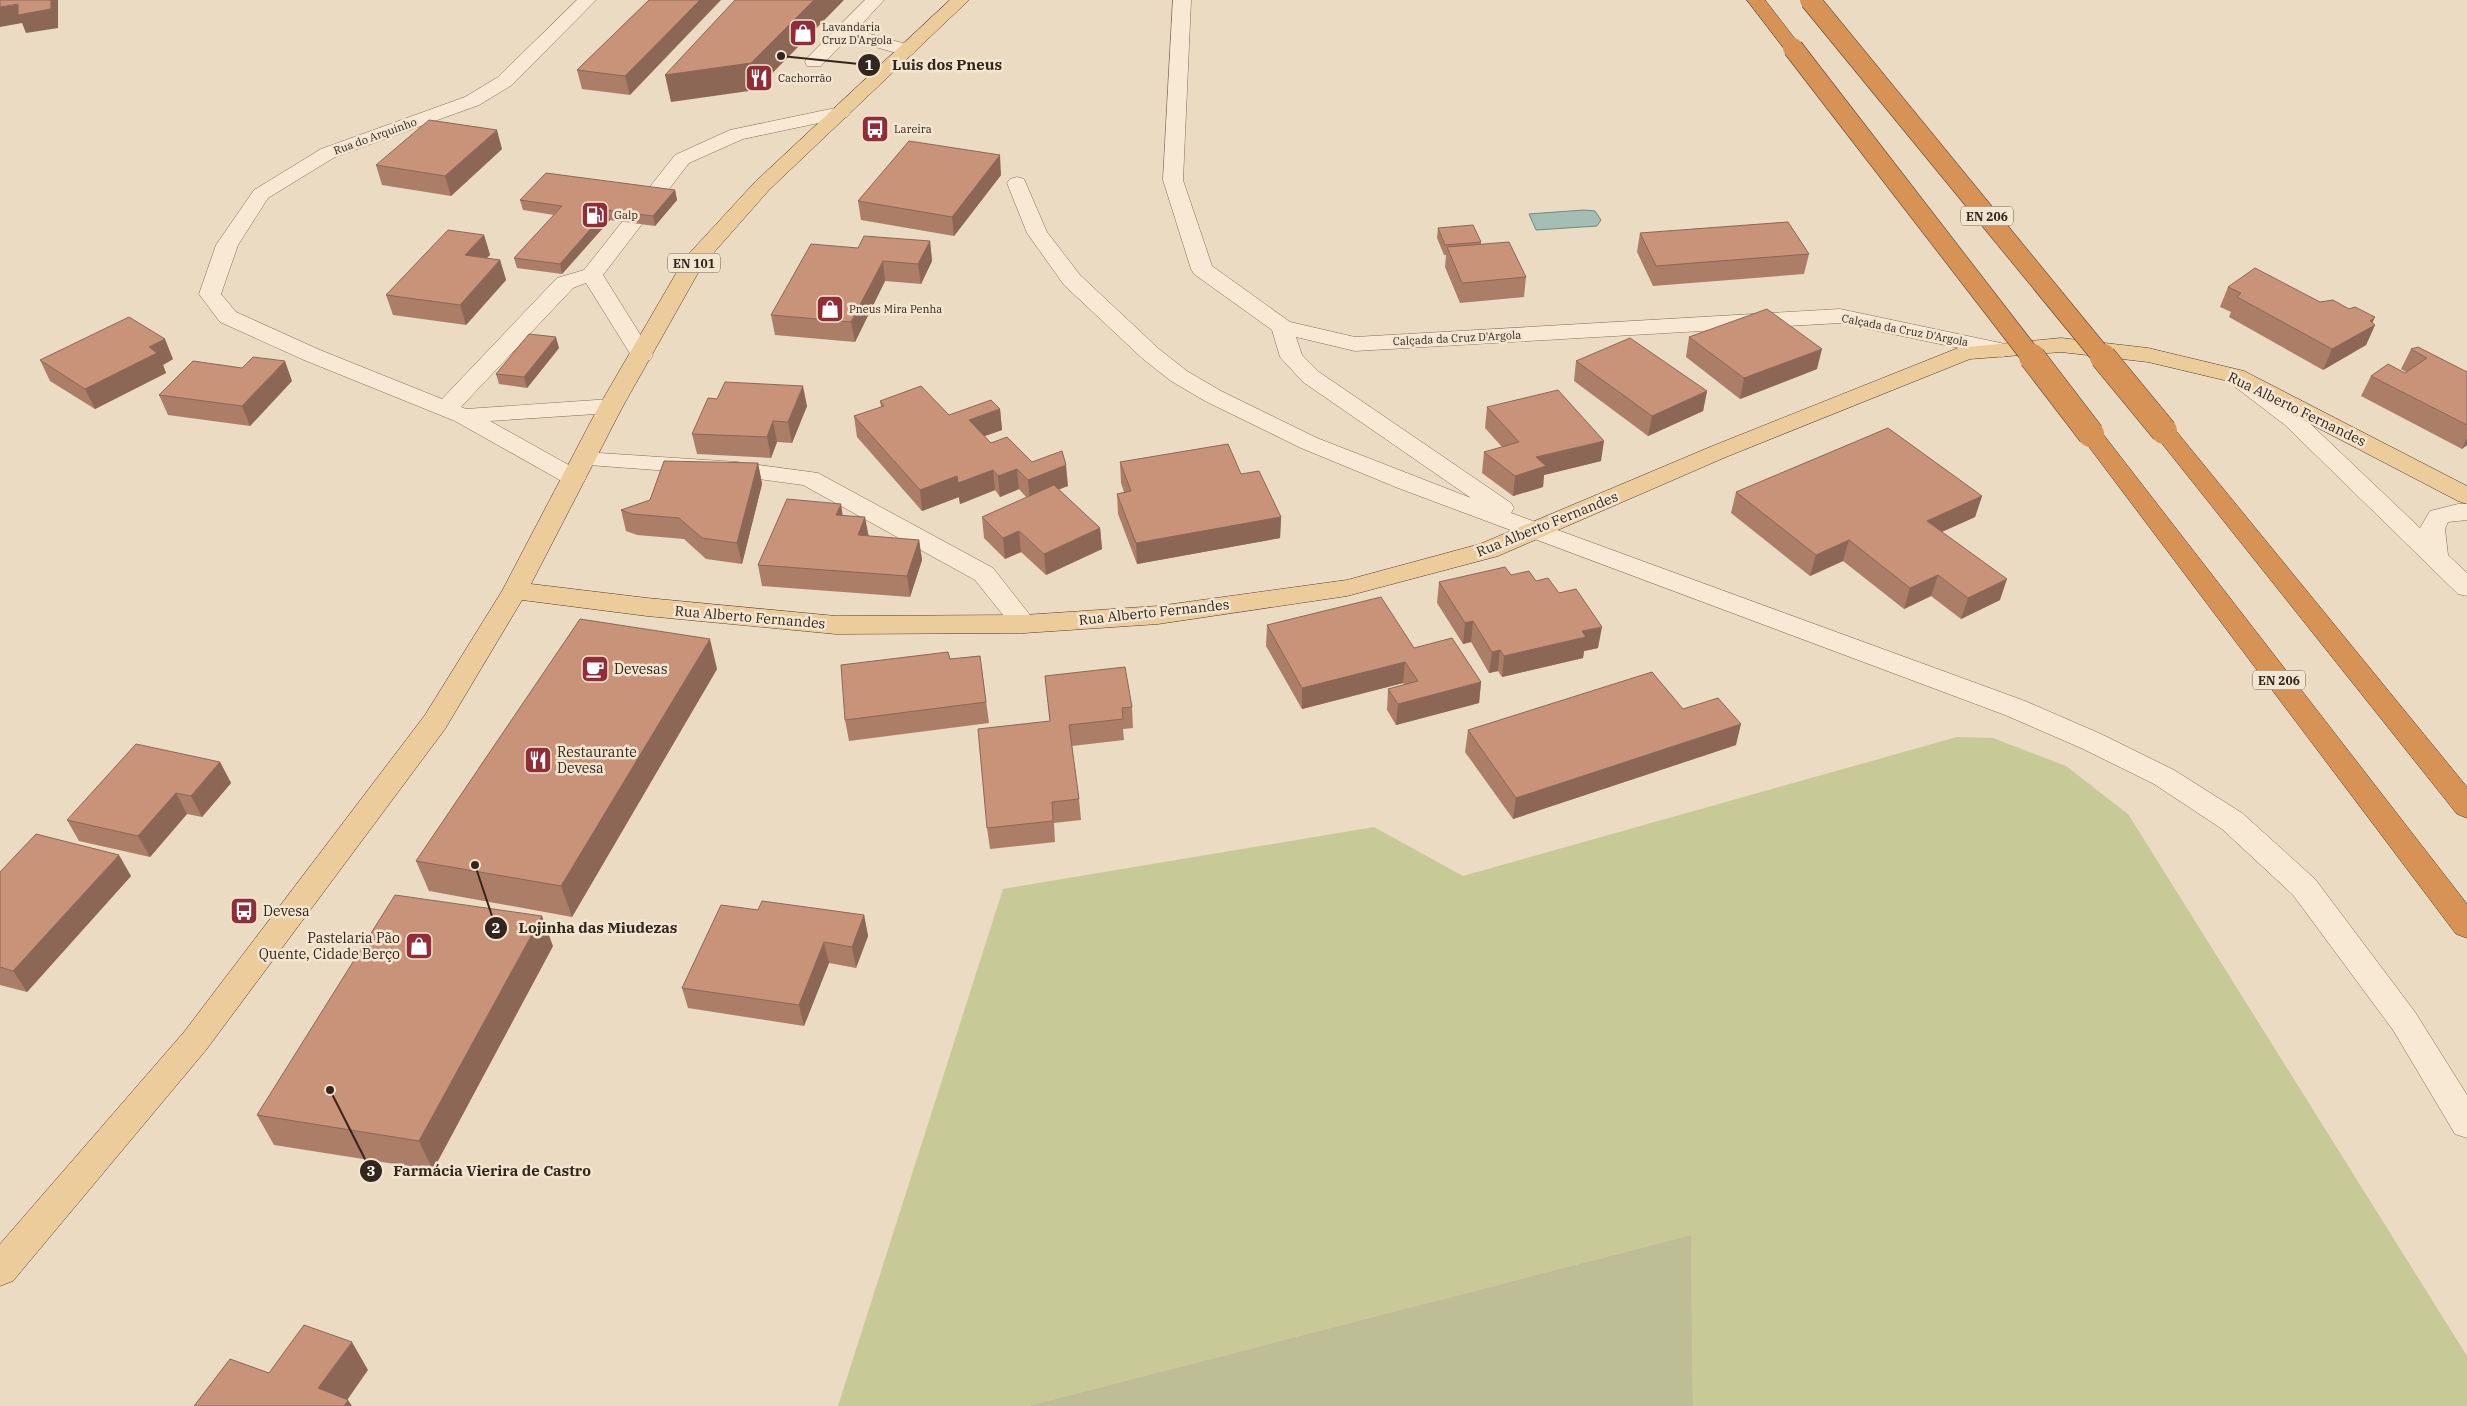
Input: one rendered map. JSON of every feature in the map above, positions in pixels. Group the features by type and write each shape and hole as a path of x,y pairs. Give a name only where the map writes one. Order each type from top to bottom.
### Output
{"highway":[{"name":"EN 206","path":"1756,0 2467,926"},
{"name":"EN 206","path":"1810,0 2164,431 2467,807"}],"main road":[{"name":"EN 101","path":"0,1270 195,1041 435,722 515,591 611,406 693,264 762,186 960,0"},
{"name":"Rua Alberto Fernandes","path":"515,591 647,607 836,625 1024,624 1158,615 1347,588 1489,550 1718,452 1966,353 2061,345 2138,354 2236,376 2467,496"}],"street":[{"name":"Rua do Arquinho","path":"579,468 228,318 210,294 227,245 262,194 328,153 472,101 504,81 586,0"},
{"path":"814,62 875,0"},
{"name":"Calçada da Cruz D'Argola","path":"1182,0 1173,180 1202,269 1282,327 1355,344 1840,316 2002,350"},
{"path":"849,26 864,38 907,50"},
{"path":"454,413 565,283 592,275 682,159 737,134 840,112"},
{"path":"1017,183 1037,233 1072,280 1151,354 1179,376 1213,396 1309,443 1536,531 2014,708 2091,740 2179,787 2232,821 2304,887 2404,1021 2467,1124"},
{"path":"592,275 642,354"},
{"path":"1282,327 1291,357 1312,377 1536,531"},
{"path":"2236,376 2293,420 2467,588"},
{"name":"Rua do Arquinho","path":"454,413 611,406"},
{"path":"579,468 737,469 809,478 984,574 1024,624"},
{"path":"2436,558 2432,529 2439,517 2458,512 2467,512"}],"green space":[{"path":"1957,737 1993,738 2066,766 2128,814 2467,1356 2467,1406 1693,1406 1691,1235 1028,1406 838,1406 1003,889 1374,827 1463,876"},
{"path":"1691,1235 1693,1406 1028,1406"}],"shaded area":[{"path":"1595,211 1601,220 1597,226 1536,230 1529,214"}],"building":[{"path":"0,0 51,0 51,9 18,15 18,4 0,7"},
{"path":"649,0 700,0 625,76 577,70"},
{"path":"735,0 814,0 751,63 665,75"},
{"path":"429,120 497,130 445,176 376,165"},
{"path":"909,141 1000,155 952,217 858,201"},
{"path":"546,173 675,190 653,216 607,210 560,264 514,258 562,206 520,200"},
{"path":"1788,222 1809,254 1656,266 1640,233"},
{"path":"1473,225 1481,242 1445,245 1438,228"},
{"path":"448,230 484,235 465,255 500,260 460,305 386,295"},
{"path":"864,236 930,241 918,264 883,261 851,322 771,315 811,244 858,248"},
{"path":"1509,242 1526,277 1462,283 1447,247"},
{"path":"2255,268 2320,302 2333,300 2349,309 2355,307 2375,317 2370,321 2375,325 2332,349 2237,297 2241,293 2228,287"},
{"path":"1767,309 1822,349 1744,378 1689,337"},
{"path":"129,317 165,339 149,347 157,353 85,389 40,360"},
{"path":"529,334 556,337 524,377 496,374"},
{"path":"1630,338 1707,391 1652,416 1576,361"},
{"path":"2418,347 2467,372 2467,425 2371,376 2388,364 2405,373 2427,358 2411,349"},
{"path":"253,357 285,361 242,406 159,395 193,361 242,368"},
{"path":"725,382 803,386 788,422 773,421 767,437 692,434 708,398 717,399"},
{"path":"921,386 949,415 991,400 1000,409 969,420 991,443 1007,437 1032,462 1062,451 1066,465 1028,480 1017,469 998,476 993,470 958,483 957,476 920,490 854,416 884,406 880,401"},
{"path":"1558,390 1604,441 1536,457 1546,466 1515,476 1484,452 1519,442 1487,407"},
{"path":"1888,428 1982,496 1927,521 2007,579 1968,598 1938,575 1910,588 1849,540 1816,555 1736,492"},
{"path":"1228,444 1241,474 1259,471 1281,517 1136,543 1117,494 1131,491 1120,462"},
{"path":"664,461 758,463 737,543 702,538 679,518 632,514 621,510 650,500"},
{"path":"1054,485 1100,528 1044,554 1019,531 1003,538 982,517"},
{"path":"787,499 841,504 836,515 865,517 858,535 919,540 907,576 758,565"},
{"path":"1505,567 1511,575 1529,571 1536,581 1548,578 1559,593 1576,589 1602,627 1582,631 1586,637 1504,656 1500,650 1492,652 1473,621 1465,623 1439,582"},
{"path":"1381,597 1414,648 1452,638 1481,682 1398,704 1388,689 1418,681 1405,662 1302,688 1267,625"},
{"path":"580,619 710,639 561,886 416,861"},
{"path":"948,652 950,659 980,656 986,702 845,720 841,665"},
{"path":"1125,667 1132,707 1122,708 1123,719 1069,725 1079,799 1052,802 1053,821 987,828 978,729 1050,721 1045,676"},
{"path":"1652,672 1683,709 1718,698 1741,724 1516,798 1468,730"},
{"path":"136,744 220,762 191,796 176,793 138,836 67,820"},
{"path":"36,834 119,855 13,971 0,967 0,872"},
{"path":"395,895 542,916 419,1141 257,1115"},
{"path":"762,901 864,915 852,947 824,942 799,1005 682,988 721,905 758,910"},
{"path":"304,1325 352,1342 318,1388 348,1400 344,1406 194,1406 230,1359 269,1373"}],"place":[{"name":"Lavandaria Cruz D'Argola","path":"803,33"},
{"name":"Luis dos Pneus","path":"781,56"},
{"name":"Cachorrão","path":"759,78"},
{"name":"Lareira","path":"875,129"},
{"name":"Galp","path":"595,215"},
{"name":"Pneus Mira Penha","path":"830,309"},
{"name":"Devesas","path":"595,669"},
{"name":"Restaurante Devesa","path":"538,760"},
{"name":"Lojinha das Miudezas","path":"475,865"},
{"name":"Devesa","path":"244,911"},
{"name":"Pastelaria Pão Quente, Cidade Berço","path":"419,946"},
{"name":"Farmácia Vierira de Castro","path":"330,1090"}]}
